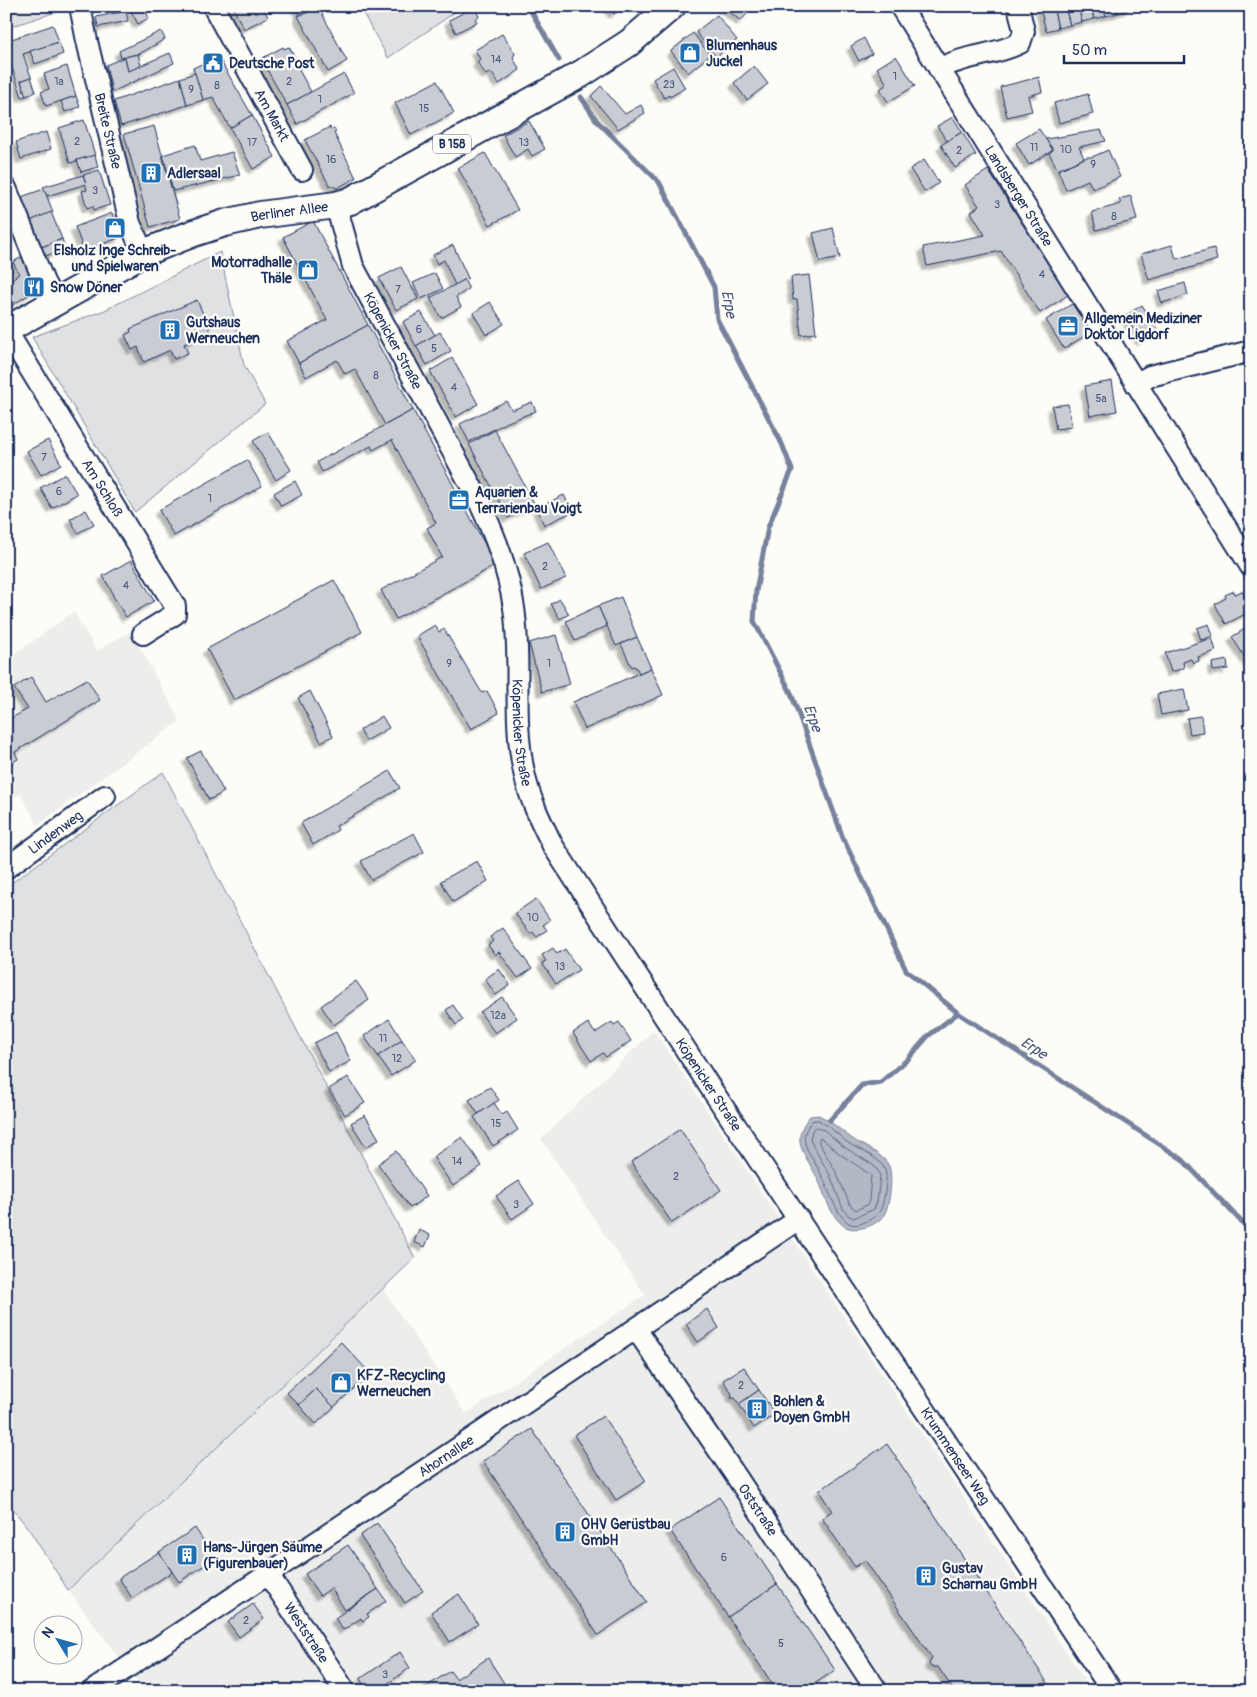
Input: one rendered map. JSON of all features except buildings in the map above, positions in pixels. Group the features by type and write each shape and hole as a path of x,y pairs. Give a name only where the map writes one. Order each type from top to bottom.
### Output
{"main road":[{"name":"Berliner Allee","path":"6,330 143,253 194,233 241,219 336,206 362,195 568,81 629,43 657,21 672,6"}],"street":[{"name":"Breite Straße","path":"80,6 130,223 143,253"},
{"name":"Am Markt","path":"213,6 302,170"},
{"name":"Landsberger Straße","path":"900,6 1251,567"},
{"path":"939,68 952,62 1008,49 1020,43 1024,31 1018,6"},
{"path":"6,188 44,282 55,303"},
{"name":"Köpenicker Straße","path":"336,206 353,266 477,497 504,561 517,630 521,758 530,794 542,824 562,861 799,1219"},
{"name":"Am Schloß","path":"6,330 175,606 175,614 143,634"},
{"path":"1136,384 1150,376 1251,351"},
{"name":"Lindenweg","path":"6,868 105,796"},
{"name":"Ahornallee","path":"92,1691 799,1219"},
{"name":"Krummenseer Weg","path":"799,1219 1112,1691"},
{"name":"Oststraße","path":"636,1329 877,1691"},
{"name":"Weststraße","path":"268,1574 345,1691"}],"shaded area":[{"path":"6,6 69,6 69,8 6,28"},
{"path":"359,6 464,6 388,58"},
{"path":"220,252 244,365 265,404 135,512 32,337 105,310"},
{"path":"74,612 97,651 131,631 180,721 38,825 20,794 6,802 6,660"},
{"path":"163,772 415,1258 68,1590 30,1531 6,1500 6,887"},
{"path":"654,1030 1092,1691 144,1691 68,1590 383,1289 466,1414 645,1295 541,1139"}],"water":[{"path":"819,1115 877,1153 889,1166 891,1184 888,1205 881,1219 871,1225 854,1229 844,1226 838,1221 805,1156 800,1143 801,1130 810,1116"}],"waterway":[{"name":"Erpe","path":"528,6 559,60"},
{"name":"Erpe","path":"581,97 597,121 659,182 714,287 717,319 782,444 792,470 768,527 756,591 754,621 791,693 843,838 906,970 958,1013 1182,1159 1251,1232"},
{"path":"830,1120 862,1085 881,1082 908,1059 928,1036 958,1013"}],"place":[{"name":"Blumenhaus Juckel","path":"690,53"},
{"name":"Deutsche Post","path":"213,63"},
{"name":"Adlersaal","path":"151,173"},
{"name":"Elsholz Inge Schreib- und Spielwaren","path":"115,228"},
{"name":"Motorradhalle Thäle","path":"308,270"},
{"name":"Snow Döner","path":"34,287"},
{"name":"Allgemein Mediziner Doktor Ligdorf","path":"1068,326"},
{"name":"Gutshaus Werneuchen","path":"170,330"},
{"name":"Aquarien & Terrarienbau Voigt","path":"459,500"},
{"name":"KFZ-Recycling Werneuchen","path":"341,1383"},
{"name":"Bohlen & Doyen GmbH","path":"757,1409"},
{"name":"OHV Gerüstbau GmbH","path":"565,1532"},
{"name":"Hans-Jürgen Säume (Figurenbauer)","path":"187,1555"},
{"name":"Gustav Scharnau GmbH","path":"926,1576"}]}
